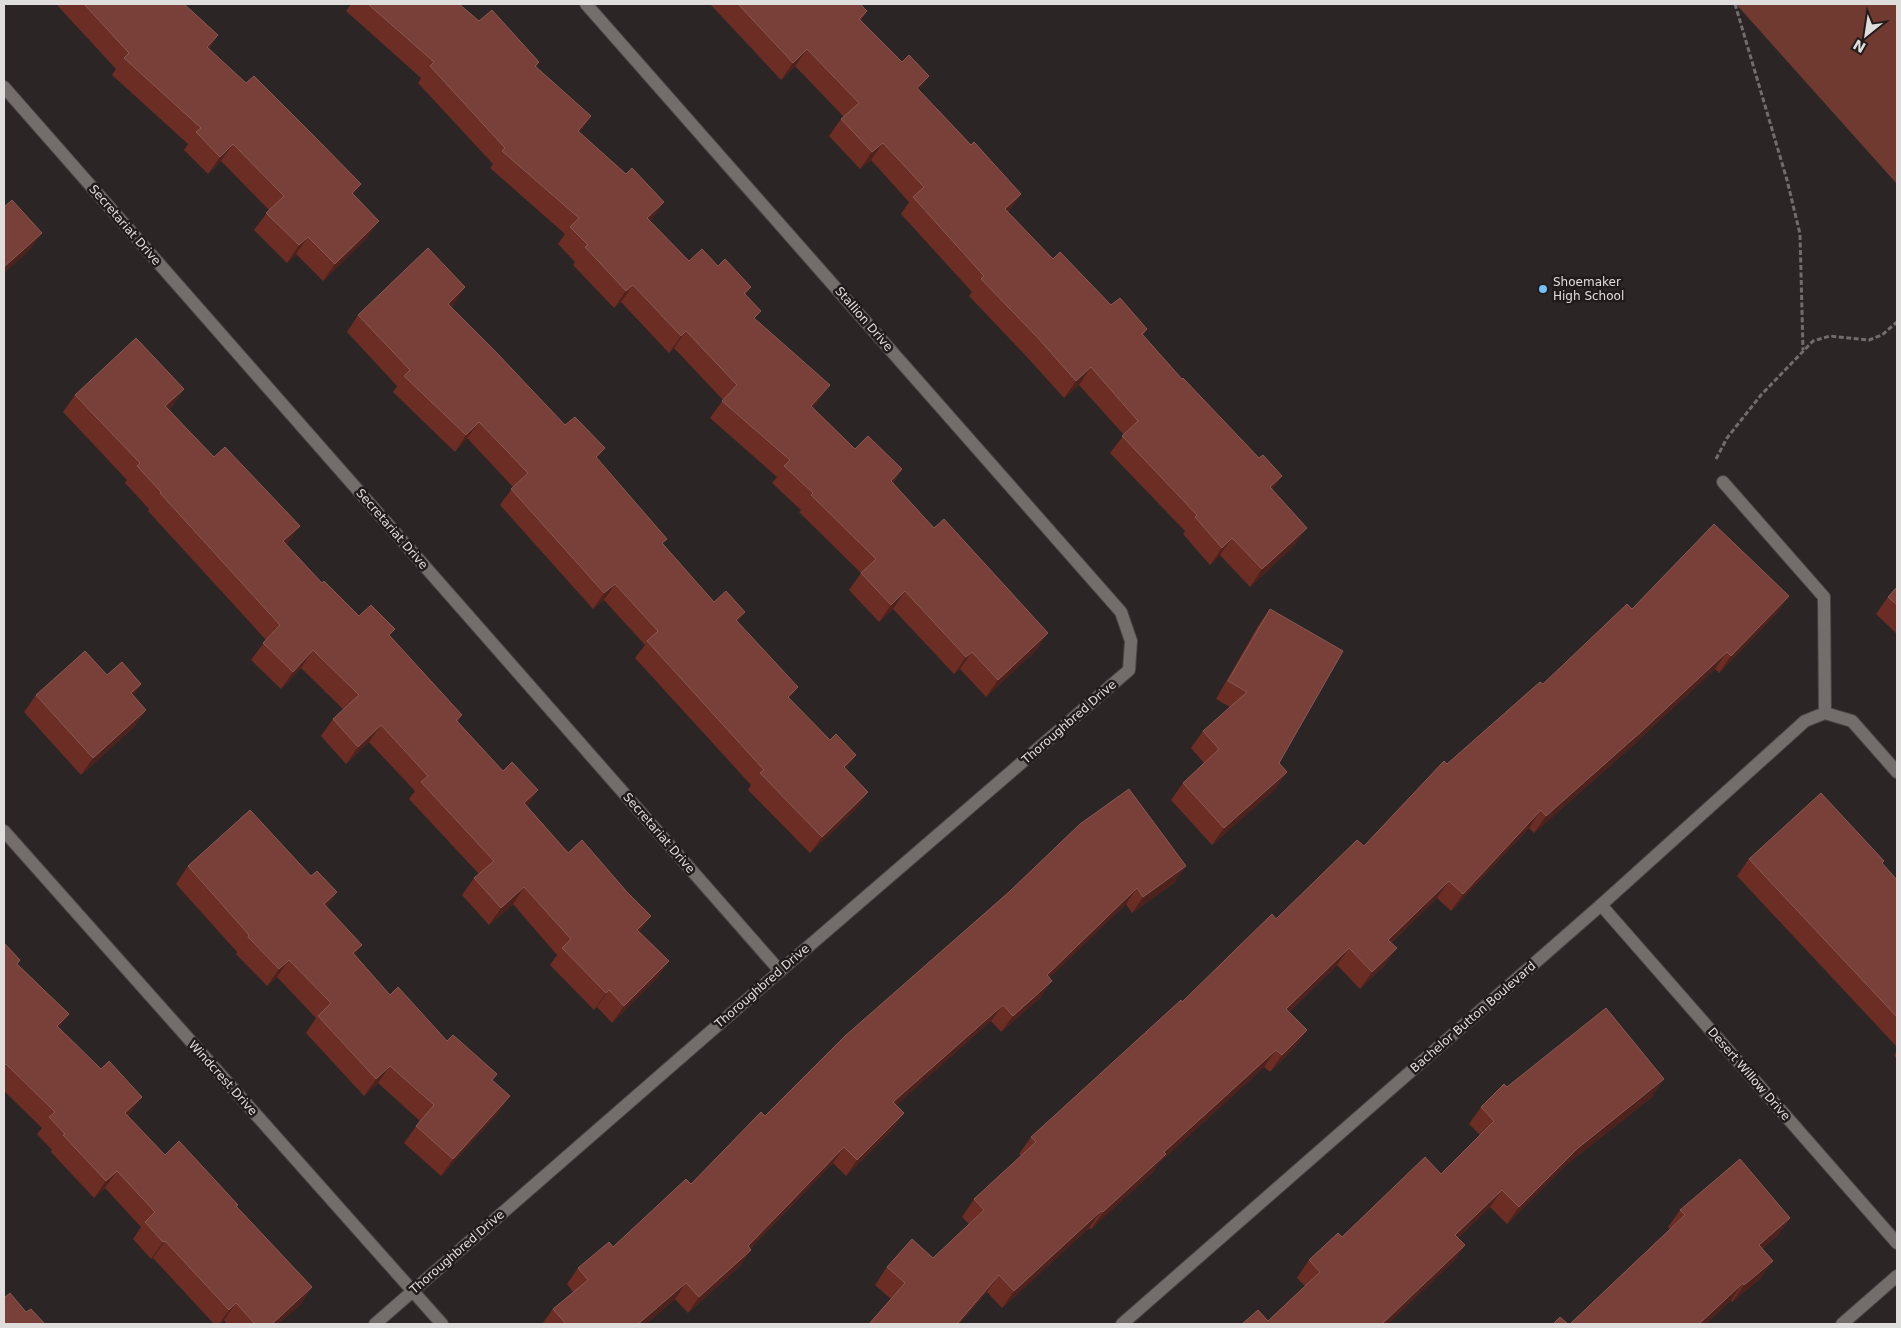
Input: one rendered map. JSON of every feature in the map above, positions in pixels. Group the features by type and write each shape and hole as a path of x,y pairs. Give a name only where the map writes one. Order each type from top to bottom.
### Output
{"street":[{"name":"Stallion Drive","path":"586,4 1121,612 1131,640"},
{"name":"Secretariat Drive","path":"4,87 780,971"},
{"path":"1723,482 1824,597 1825,713 1852,721 1897,772"},
{"name":"Thoroughbred Drive","path":"375,1324 1129,670 1131,640"},
{"name":"Bachelor Button Boulevard","path":"1122,1324 1602,905 1805,721 1825,713"},
{"name":"Windcrest Drive","path":"4,832 442,1324"},
{"name":"Desert Willow Drive","path":"1602,905 1897,1243"},
{"path":"1842,1324 1897,1276"}],"path":[{"path":"1735,4 1788,180 1800,234 1803,350"},
{"path":"1723,482 1716,459 1727,438 1761,395 1813,340 1830,336 1869,340 1882,335 1897,322"}],"shaded area":[{"path":"1736,4 1897,4 1897,184"}],"building":[{"path":"84,4 184,4 218,35 207,47 246,83 254,76 314,136 361,184 352,193 379,221 335,264 308,237 299,245 266,213 284,196 233,144 220,157 196,132 201,128 124,58 129,53"},
{"path":"368,4 459,4 479,21 492,10 539,62 535,66 591,116 578,131 626,174 632,168 664,202 647,218 689,261 702,249 718,266 725,259 751,287 744,293 761,311 754,318 830,385 811,406 855,449 868,436 902,469 891,481 934,528 944,519 1048,633 998,680 972,652 966,657 905,591 891,605 861,573 876,559 811,495 813,493 784,466 790,460 722,401 737,385 686,331 681,336 633,285 626,291 585,247 588,245 570,227 579,218 502,151 505,148 430,66 434,62"},
{"path":"738,4 860,4 867,11 859,19 902,62 909,55 929,76 917,88 971,145 974,142 1021,194 1005,209 1053,259 1060,252 1111,305 1120,298 1147,329 1142,334 1182,379 1259,458 1263,455 1282,476 1270,487 1307,528 1262,569 1232,538 1222,548 1195,517 1197,515 1122,436 1138,421 1091,367 1076,381 981,279 984,276 913,197 924,187 883,143 872,152 841,119 859,103 807,49 793,63"},
{"path":"12,200 42,233 4,267 4,207"},
{"path":"428,248 465,287 448,304 565,425 575,417 605,448 596,457 667,539 662,543 714,602 726,591 745,612 736,620 798,687 788,697 830,740 836,734 856,755 844,767 868,792 822,837 760,773 764,770 647,641 658,631 615,584 604,593 511,489 528,473 479,422 466,435 404,376 410,370 358,315"},
{"path":"136,338 184,389 165,406 214,457 225,447 300,526 283,541 322,583 324,581 359,616 371,605 395,629 389,635 462,715 456,720 503,771 512,762 538,790 524,803 568,853 582,840 627,892 651,916 637,930 669,961 624,1006 609,990 606,993 562,948 571,939 524,887 501,908 474,878 494,861 421,782 428,776 381,725 358,747 333,719 359,695 313,650 293,672 263,643 280,625 160,493 137,466 140,463 75,395"},
{"path":"1714,524 1789,596 1731,656 1727,652 1546,816 1541,810 1463,894 1449,881 1388,940 1397,948 1372,972 1349,948 1286,1009 1307,1030 1282,1055 1276,1050 1164,1152 1166,1154 1103,1212 1101,1211 1014,1291 999,1275 957,1324 869,1324 905,1283 887,1267 912,1239 933,1258 984,1210 974,1199 1036,1142 1031,1137 1181,1000 1182,1002 1272,914 1276,919 1357,840 1364,846 1444,761 1447,764 1540,682 1543,684 1627,604 1632,609"},
{"path":"1897,587 1897,605 1888,597"},
{"path":"1270,609 1343,651 1279,763 1287,772 1224,828 1183,783 1219,749 1203,731 1247,692 1228,681"},
{"path":"85,651 107,675 122,662 141,684 131,693 146,710 93,758 36,695"},
{"path":"1129,789 1186,866 1143,897 1137,888 1047,975 1052,981 1013,1016 1003,1005 893,1102 904,1113 857,1160 844,1147 748,1246 751,1250 699,1297 686,1283 638,1324 566,1324 553,1309 588,1280 578,1268 609,1242 613,1247 686,1179 691,1184 761,1112 765,1116 845,1036 1009,892 1080,824"},
{"path":"1821,793 1884,861 1882,863 1897,880 1897,1017 1749,859"},
{"path":"250,810 311,876 317,871 337,892 324,904 362,945 353,953 390,995 398,987 447,1041 453,1035 497,1074 492,1080 510,1096 453,1159 416,1126 434,1105 390,1066 376,1079 318,1016 331,1003 289,960 279,969 248,937 249,935 188,866"},
{"path":"4,943 20,960 17,964 69,1014 57,1026 101,1069 109,1061 142,1097 125,1113 165,1155 179,1141 238,1205 236,1206 312,1287 272,1324 255,1324 236,1303 229,1310 145,1222 155,1212 117,1171 106,1181 63,1135 65,1134 49,1117 55,1112 6,1064 4,1065"},
{"path":"1606,1008 1664,1079 1578,1148 1519,1207 1502,1190 1455,1235 1465,1245 1382,1324 1242,1324 1258,1310 1268,1321 1320,1272 1309,1260 1338,1233 1342,1237 1425,1157 1441,1174 1494,1121 1481,1107 1504,1084 1507,1087"},
{"path":"1740,1159 1790,1218 1759,1245 1773,1261 1744,1285 1743,1283 1699,1324 1570,1324 1685,1215 1680,1210"},
{"path":"10,1293 26,1312 31,1309 45,1324 4,1324 4,1298"},
{"path":"1560,1317 1568,1324 1553,1324"}],"place":[{"name":"Shoemaker High School","path":"1543,289"}]}
